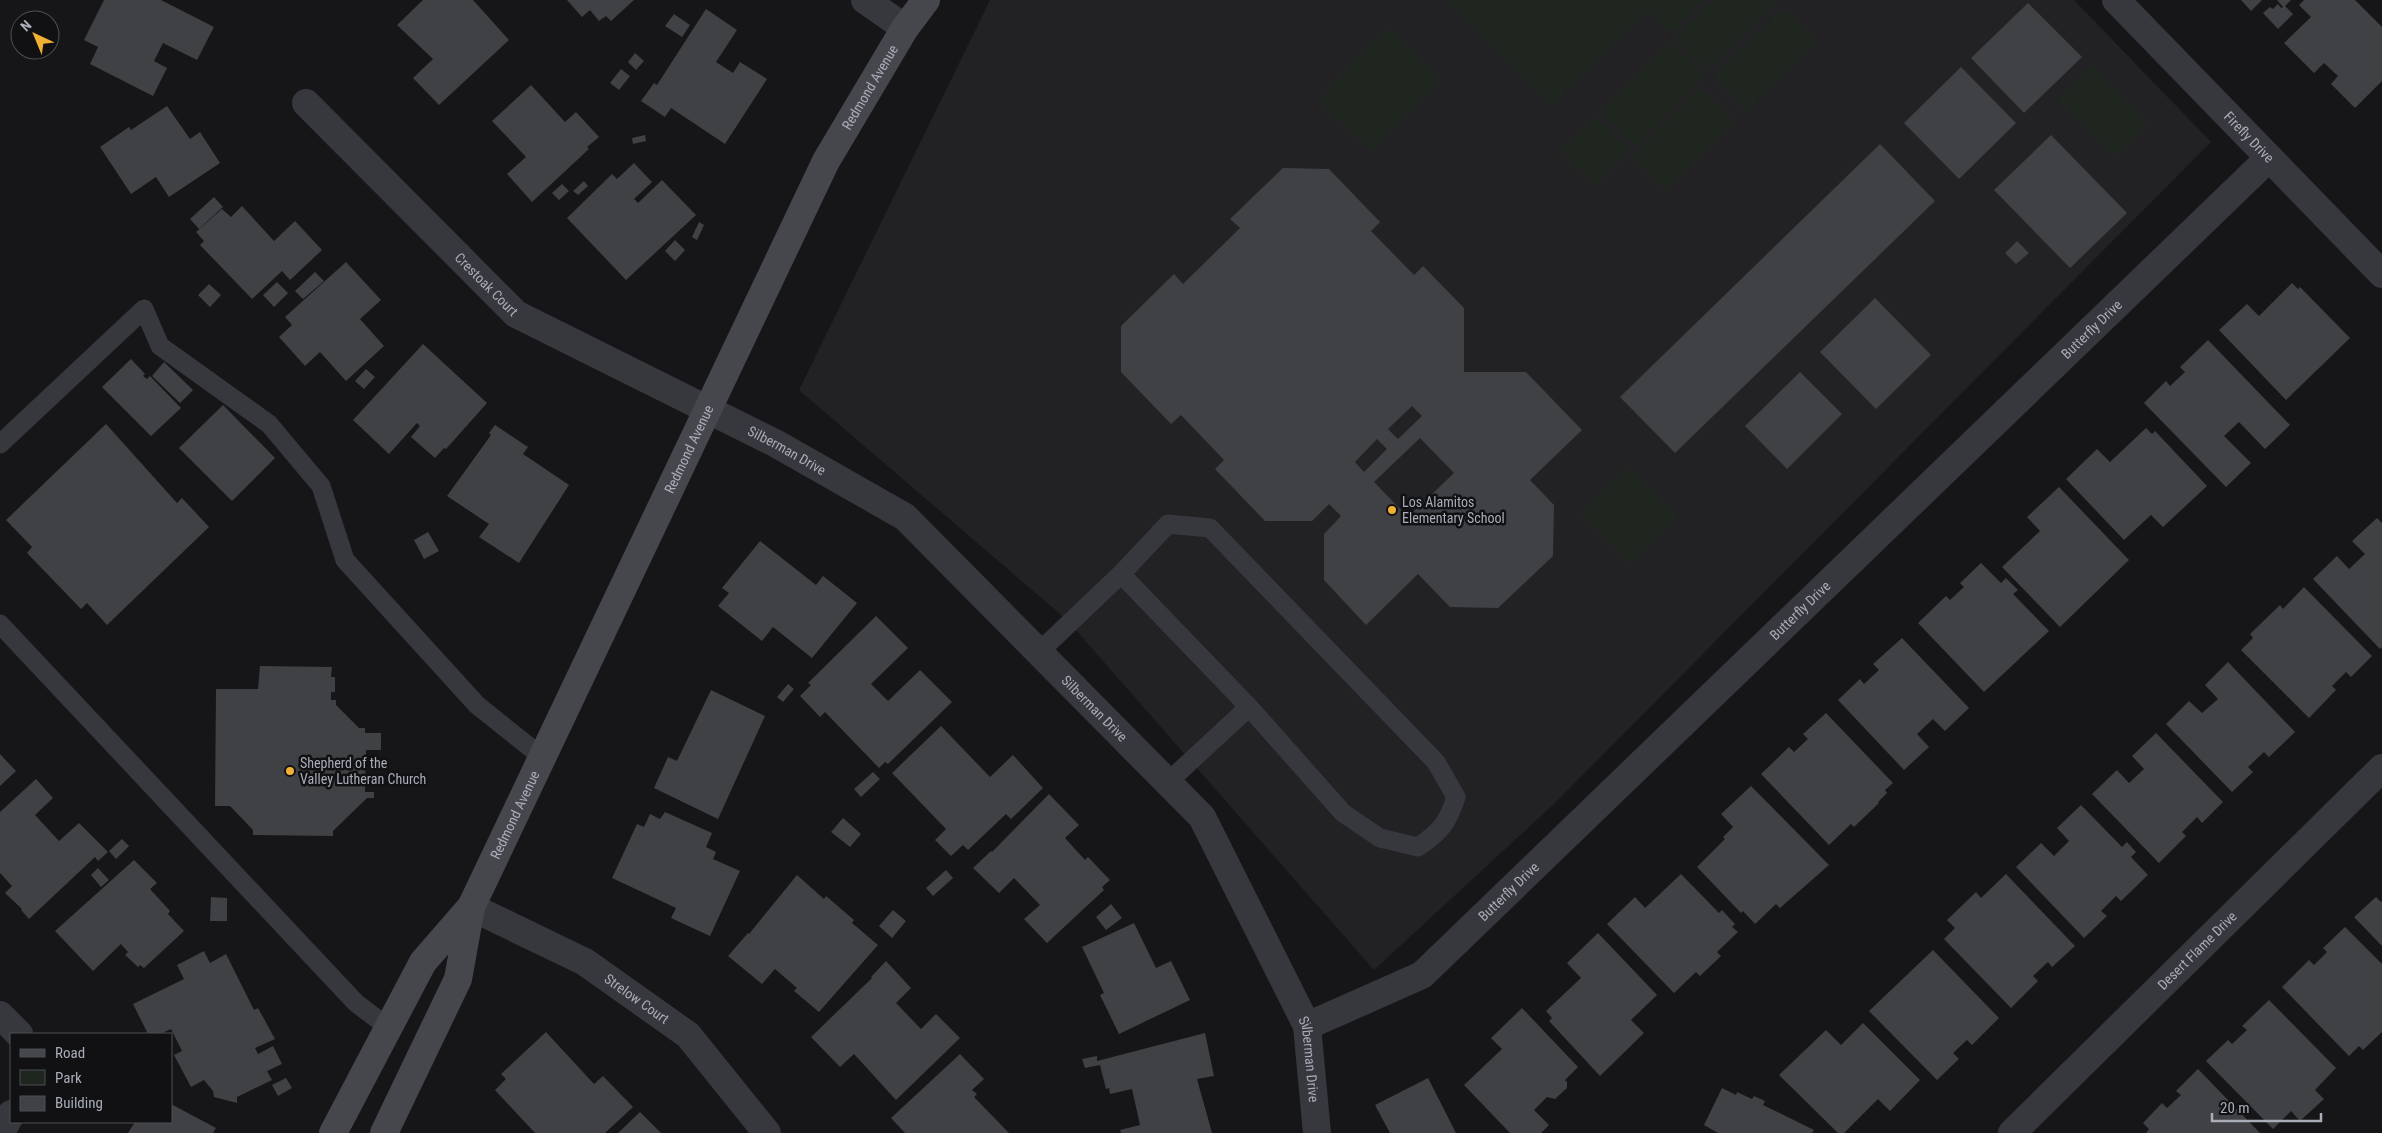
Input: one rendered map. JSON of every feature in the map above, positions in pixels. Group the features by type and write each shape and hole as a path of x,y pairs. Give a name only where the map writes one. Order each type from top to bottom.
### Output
{"street":[{"path":"865,0 905,28"},
{"name":"Redmond Avenue","path":"384,1133 458,979 471,907 826,161 905,28 926,0"},
{"name":"Firefly Drive","path":"2116,0 2382,274"},
{"name":"Crestoak Court","path":"306,103 516,314 708,409"},
{"name":"Butterfly Drive","path":"1307,1026 1422,975 2269,158"},
{"name":"Silberman Drive","path":"708,409 775,444 905,517 1202,817 1307,1026 1317,1133"},
{"name":"Desert Flame Drive","path":"2012,1133 2382,768"},
{"name":"Redmond Avenue","path":"333,1133 423,962 471,907"},
{"name":"Strelow Court","path":"471,907 585,962 688,1035 767,1133"},
{"path":"0,1015 18,1033"},
{"path":"2,1133 10,1116"}],"lane":[{"path":"0,444 144,309 160,346 269,424 321,486 345,560 477,705 542,757"},
{"path":"1039,652 1121,574 1168,524 1210,528 1436,762 1456,797 1450,816 1437,834 1418,847 1380,838 1343,813 1249,707 1121,574"},
{"path":"0,624 356,1003 388,1028"},
{"path":"1168,782 1249,707"}],"shaded area":[{"name":"Los Alamitos Elementary School","path":"990,0 2074,0 2211,142 1554,804 1374,970 1067,620 799,390"}],"green space":[{"path":"1447,0 1705,0 1671,33 1647,11 1551,106"},
{"path":"1714,0 1776,0 1778,2 1708,72 1675,38"},
{"path":"1783,8 1817,42 1747,111 1713,77"},
{"path":"1387,28 1440,79 1371,151 1318,101"},
{"path":"1671,42 1705,76 1635,146 1601,112"},
{"path":"2092,66 2148,124 2114,156 2058,99"},
{"path":"1701,88 1734,121 1665,190 1631,157"},
{"path":"1597,117 1630,150 1595,185 1561,151"},
{"path":"1628,467 1678,517 1630,564 1580,513"}],"building":[{"path":"104,0 161,0 214,27 197,60 163,43 154,61 167,68 153,96 90,64 98,47 84,40"},
{"path":"423,0 473,0 509,40 439,105 413,78 433,59 397,25"},
{"path":"567,0 634,0 611,21 606,16 599,21 590,10 582,17"},
{"path":"2241,0 2262,0 2251,11"},
{"path":"2277,0 2291,0 2285,6 2293,14 2278,29 2263,13 2270,7 2273,9 2278,4 2281,8 2283,7"},
{"path":"2304,0 2355,0 2382,27 2382,81 2355,108 2331,84 2338,76 2324,63 2314,73 2284,43 2311,17 2299,5"},
{"path":"2028,3 2082,57 2024,113 1971,58"},
{"path":"706,9 737,30 716,62 733,73 740,62 767,79 725,144 671,108 665,117 641,101 654,83 657,85"},
{"path":"674,14 690,25 682,37 665,26"},
{"path":"635,53 644,61 636,70 628,62"},
{"path":"1961,67 2016,123 1959,179 1904,123"},
{"path":"621,69 630,76 619,90 610,83"},
{"path":"531,85 565,122 576,112 599,137 587,147 589,149 532,202 507,174 526,157 492,121"},
{"path":"167,106 190,139 200,132 220,163 169,197 156,177 131,194 100,147 129,127 131,130"},
{"path":"645,135 646,141 633,144 632,138"},
{"path":"2051,135 2127,213 2070,268 1994,190"},
{"path":"1880,144 1935,201 1675,453 1620,397"},
{"path":"634,163 652,182 634,199 638,203 662,180 696,215 626,280 567,218 612,174 617,179"},
{"path":"1283,168 1329,169 1380,222 1371,231 1414,275 1423,266 1464,308 1464,372 1526,372 1582,430 1530,480 1554,505 1553,556 1498,608 1450,607 1418,574 1366,625 1324,580 1324,534 1341,516 1329,504 1312,521 1265,521 1215,469 1224,460 1181,415 1171,424 1121,372 1121,326 1174,274 1183,284 1240,228 1230,219","holes":["1412,406 1422,416 1398,439 1388,429","1420,438 1454,473 1408,517 1374,482","1377,439 1387,449 1364,472 1355,462"]},
{"path":"584,181 588,186 578,195 573,191"},
{"path":"562,184 569,191 559,200 552,193"},
{"path":"214,197 223,207 199,229 190,219"},
{"path":"242,206 274,241 295,221 322,250 290,280 282,271 252,299 200,245 204,241 196,232 222,209 231,217"},
{"path":"699,222 704,225 697,240 692,237"},
{"path":"675,240 685,250 675,261 665,251"},
{"path":"2017,241 2029,253 2016,264 2005,253"},
{"path":"346,262 381,300 360,319 384,346 346,381 320,352 305,366 279,337 292,325 285,317"},
{"path":"315,272 324,281 303,299 295,291"},
{"path":"277,282 288,293 274,307 263,295"},
{"path":"2292,283 2298,289 2300,287 2350,338 2286,400 2219,330 2247,304 2259,316"},
{"path":"209,284 221,295 210,307 198,295"},
{"path":"1875,298 1931,355 1876,409 1820,352"},
{"path":"2208,340 2290,425 2265,449 2239,422 2224,436 2251,463 2226,487 2144,403 2166,381 2170,386 2185,372 2180,367"},
{"path":"423,344 487,403 446,449 444,448 435,458 411,437 420,426 417,423 389,454 353,420"},
{"path":"131,359 145,374 143,376 147,379 150,376 181,408 151,436 102,387"},
{"path":"164,362 193,390 180,403 152,376"},
{"path":"366,369 375,377 364,389 355,381"},
{"path":"1800,372 1842,414 1787,469 1745,426"},
{"path":"223,405 275,458 232,501 179,448"},
{"path":"106,424 177,503 182,498 209,527 107,625 87,603 81,609 27,553 32,547 6,520"},
{"path":"495,425 528,447 523,454 569,485 519,563 479,537 489,524 447,496 491,435 489,433"},
{"path":"2146,428 2152,434 2155,431 2207,486 2163,527 2151,515 2124,540 2066,479 2097,449 2110,462"},
{"path":"2059,487 2129,560 2060,627 2002,567 2040,531 2027,517"},
{"path":"2377,518 2382,523 2382,647 2380,649 2313,579 2337,556 2349,569 2365,554 2352,541"},
{"path":"428,532 439,551 424,559 414,540"},
{"path":"760,541 816,585 823,576 857,603 812,658 773,627 762,641 718,606 729,593 722,588"},
{"path":"1981,563 2001,583 2006,578 2018,590 2013,594 2049,631 1984,692 1918,623 1946,596 1950,600 1964,587 1960,583"},
{"path":"2304,587 2372,656 2351,677 2346,672 2332,686 2336,690 2309,718 2241,650 2253,638 2250,634 2280,605 2283,609"},
{"path":"876,616 908,648 871,684 888,701 920,670 952,702 888,764 885,762 879,768 825,712 820,717 800,696 811,685 808,683"},
{"path":"1902,638 1969,708 1945,731 1933,719 1917,734 1929,747 1904,770 1838,700 1860,679 1864,684 1879,670 1873,664"},
{"path":"2228,662 2295,732 2269,757 2264,752 2248,767 2253,772 2232,792 2166,724 2189,701 2202,713 2218,699 2205,685"},
{"name":"Shepherd of the Valley Lutheran Church","path":"260,666 332,667 331,677 335,677 335,692 331,692 331,700 336,700 336,705 359,728 365,728 365,733 381,733 381,750 366,750 365,792 374,792 374,798 367,798 333,831 333,836 253,835 253,830 230,806 215,806 216,689 258,689"},
{"path":"788,684 794,689 783,702 777,697"},
{"path":"711,690 765,716 718,819 654,788 668,757 677,761"},
{"path":"1826,713 1893,783 1885,790 1887,793 1879,803 1854,827 1851,824 1829,845 1761,774 1789,747 1794,752 1808,739 1803,734"},
{"path":"941,726 990,777 1013,755 1043,788 1011,819 1006,814 968,850 963,845 951,856 935,840 946,829 892,773"},
{"path":"2156,733 2223,802 2202,823 2197,817 2182,832 2186,836 2159,863 2092,794 2117,770 2129,783 2144,769 2132,756"},
{"path":"0,754 16,771 0,786"},
{"path":"873,772 880,779 861,797 854,789"},
{"path":"36,779 53,798 35,815 59,841 79,823 108,852 98,861 95,857 29,919 22,909 5,893 12,886 0,873 0,812"},
{"path":"1751,786 1829,865 1780,908 1776,904 1755,924 1743,911 1741,913 1697,867 1725,839 1723,837 1733,827 1721,814"},
{"path":"1049,794 1079,825 1065,838 1085,860 1088,857 1110,880 1102,887 1104,890 1047,943 1024,919 1040,905 1014,878 999,893 973,868 992,852"},
{"path":"2081,805 2122,847 2127,842 2136,852 2131,857 2148,875 2121,901 2116,896 2101,911 2107,916 2084,938 2016,867 2041,843 2054,856 2069,841 2057,828"},
{"path":"665,812 712,833 706,847 716,852 713,859 740,871 710,936 671,918 676,908 612,878 637,824 644,827 650,814 660,819"},
{"path":"843,818 861,834 850,847 831,832"},
{"path":"122,839 129,846 116,859 109,851"},
{"path":"134,860 157,883 150,889 170,911 168,914 184,931 144,968 140,965 138,967 125,955 128,952 121,944 93,971 55,931"},
{"path":"98,868 109,880 101,887 91,875"},
{"path":"946,870 953,878 933,896 926,888"},
{"path":"1681,874 1719,913 1722,910 1735,924 1732,927 1738,932 1717,952 1721,956 1700,976 1696,972 1674,993 1607,924 1635,897 1645,908"},
{"path":"2006,874 2075,946 2052,967 2048,962 2033,976 2038,981 2011,1008 1944,939 1955,928 1947,920 1976,892 1981,898"},
{"path":"797,875 824,899 826,896 854,920 852,923 878,945 819,1012 794,991 797,988 775,969 762,984 728,956 749,934"},
{"path":"211,897 227,898 227,921 210,921"},
{"path":"2376,897 2381,902 2382,900 2382,946 2354,917"},
{"path":"1111,904 1122,918 1106,930 1096,917"},
{"path":"893,910 906,921 892,938 879,926"},
{"path":"1134,923 1156,968 1171,961 1190,1000 1119,1034 1100,995 1104,993 1082,947"},
{"path":"2345,927 2382,964 2382,1032 2363,1050 2359,1046 2349,1056 2282,987 2309,960 2314,965 2327,952 2323,948"},
{"path":"1598,933 1657,995 1631,1020 1644,1033 1600,1076 1549,1021 1552,1018 1546,1011 1581,978 1567,963"},
{"path":"1933,950 1999,1018 1972,1045 1967,1040 1953,1053 1959,1059 1937,1080 1869,1011"},
{"path":"204,951 210,963 226,954 254,1010 258,1008 275,1039 255,1048 258,1054 273,1046 282,1064 267,1071 272,1080 237,1097 237,1103 214,1097 213,1091 204,1080 191,1087 174,1055 182,1051 171,1029 162,1033 148,1033 133,1004 184,979 177,965"},
{"path":"886,961 911,988 896,1003 921,1029 936,1014 960,1038 896,1100 854,1054 840,1067 811,1037 872,978"},
{"path":"2269,1000 2336,1068 2315,1090 2324,1099 2300,1121 2291,1111 2273,1129 2206,1061 2228,1040 2232,1044 2247,1030 2242,1026"},
{"path":"1522,1008 1578,1067 1565,1080 1567,1088 1555,1099 1547,1097 1534,1110 1549,1125 1541,1133 1510,1133 1464,1085 1502,1049 1491,1038"},
{"path":"1863,1023 1920,1080 1890,1111 1878,1099 1844,1133 1838,1133 1779,1075 1826,1030 1841,1045"},
{"path":"546,1032 594,1084 603,1076 633,1107 605,1133 535,1133 495,1090 506,1079 501,1074"},
{"path":"1205,1033 1214,1076 1197,1079 1212,1133 1121,1133 1120,1130 1140,1125 1132,1089 1110,1094 1109,1088 1106,1089 1100,1065 1085,1068 1082,1059 1097,1056 1097,1061"},
{"path":"960,1054 984,1079 972,1090 977,1094 974,1097 1009,1133 905,1133 891,1118"},
{"path":"2198,1069 2260,1133 2146,1133 2149,1129 2143,1123 2162,1103 2167,1108 2181,1095 2176,1091"},
{"path":"286,1078 292,1088 278,1096 272,1085"},
{"path":"1428,1078 1456,1133 1390,1133 1375,1105"},
{"path":"1722,1088 1736,1095 1737,1092 1752,1099 1754,1096 1765,1101 1763,1105 1814,1130 1812,1133 1718,1133 1704,1125"},
{"path":"172,1105 216,1128 213,1133 128,1133 134,1123 172,1123"},
{"path":"640,1112 661,1133 618,1133"}],"place":[{"name":"Los Alamitos Elementary School","path":"1392,510"},
{"name":"Shepherd of the Valley Lutheran Church","path":"290,771"}]}
